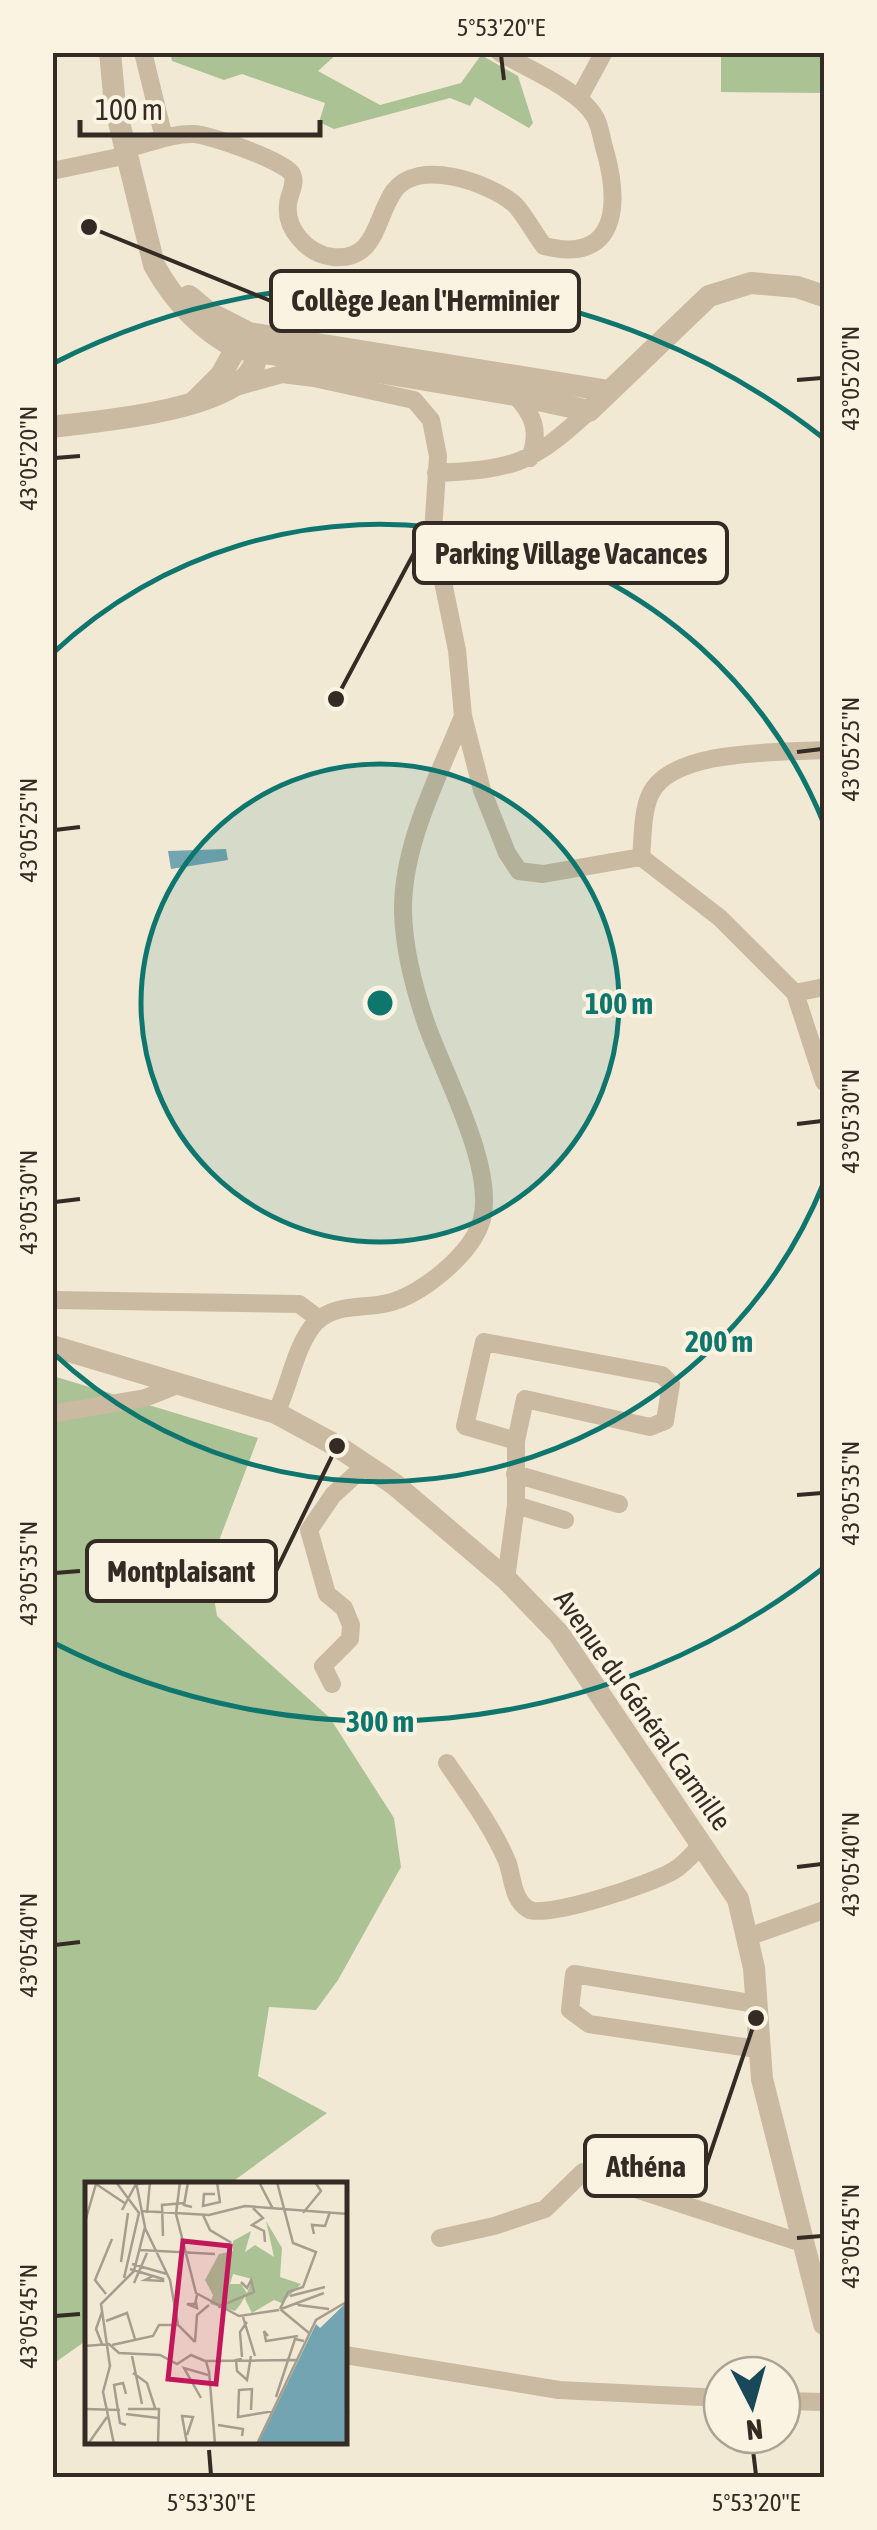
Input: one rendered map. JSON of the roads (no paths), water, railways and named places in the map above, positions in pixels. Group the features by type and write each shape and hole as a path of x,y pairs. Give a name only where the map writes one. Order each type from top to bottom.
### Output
{"street":[{"path":"110,52 115,106 154,265 167,288 201,326 249,344 589,412"},
{"path":"142,52 164,138"},
{"path":"52,171 164,138 197,134 279,162 291,172 294,183 288,204 289,220 296,237 331,257 352,255 370,245 394,192 408,177 430,173 470,182 515,204 544,246 563,251 582,248 603,234 613,215 614,189 596,117 579,98 499,52"},
{"path":"579,98 604,52"},
{"path":"436,473 498,470 530,458 589,412 709,296 751,283 796,287 824,296"},
{"path":"249,344 416,361 609,391"},
{"path":"239,386 249,344"},
{"path":"193,403 249,344"},
{"path":"52,427 174,409 282,374 414,400 431,420 435,432 438,456 433,533 457,650 463,716 482,790 507,853 519,871 543,874 642,857 720,918 795,993 824,1082"},
{"path":"515,396 533,416 536,426 530,458"},
{"path":"276,1412 307,1333 319,1319 336,1310 389,1303 407,1295 460,1257 482,1218 481,1171 416,992 403,915 404,876 422,816 463,716"},
{"path":"642,857 650,794 668,773 696,762 824,750"},
{"path":"795,993 824,986"},
{"path":"52,1300 299,1304 319,1319"},
{"path":"506,1578 516,1505 516,1441 525,1400 650,1427 665,1421 671,1384 662,1376 484,1342 465,1426 516,1441"},
{"name":"Avenue du Général Carmille","path":"52,1346 276,1412 394,1484 506,1578 558,1634 738,1900 748,1936 762,2079 824,2324"},
{"path":"52,1414 145,1398 180,1384"},
{"path":"332,1684 322,1666 350,1638 351,1625 344,1608 327,1594 309,1530 333,1495 366,1466"},
{"path":"516,1474 619,1504"},
{"path":"516,1505 565,1520"},
{"path":"447,1763 486,1821 507,1862 518,1899 528,1910 540,1913 599,1898 673,1872 701,1845"},
{"path":"748,1936 824,1910"},
{"path":"756,2004 574,1974 570,2010 589,2024 758,2049"},
{"path":"440,2238 545,2209 583,2172 806,2244"},
{"path":"348,2355 560,2390 702,2397"}],"water":[{"path":"226,849 228,860 171,869 168,851"}],"place":[{"name":"Collège Jean l'Herminier","path":"89,227"},
{"name":"Parking Village Vacances","path":"336,699"},
{"name":"Montplaisant","path":"337,1446"},
{"name":"Athéna","path":"756,2018"}]}
